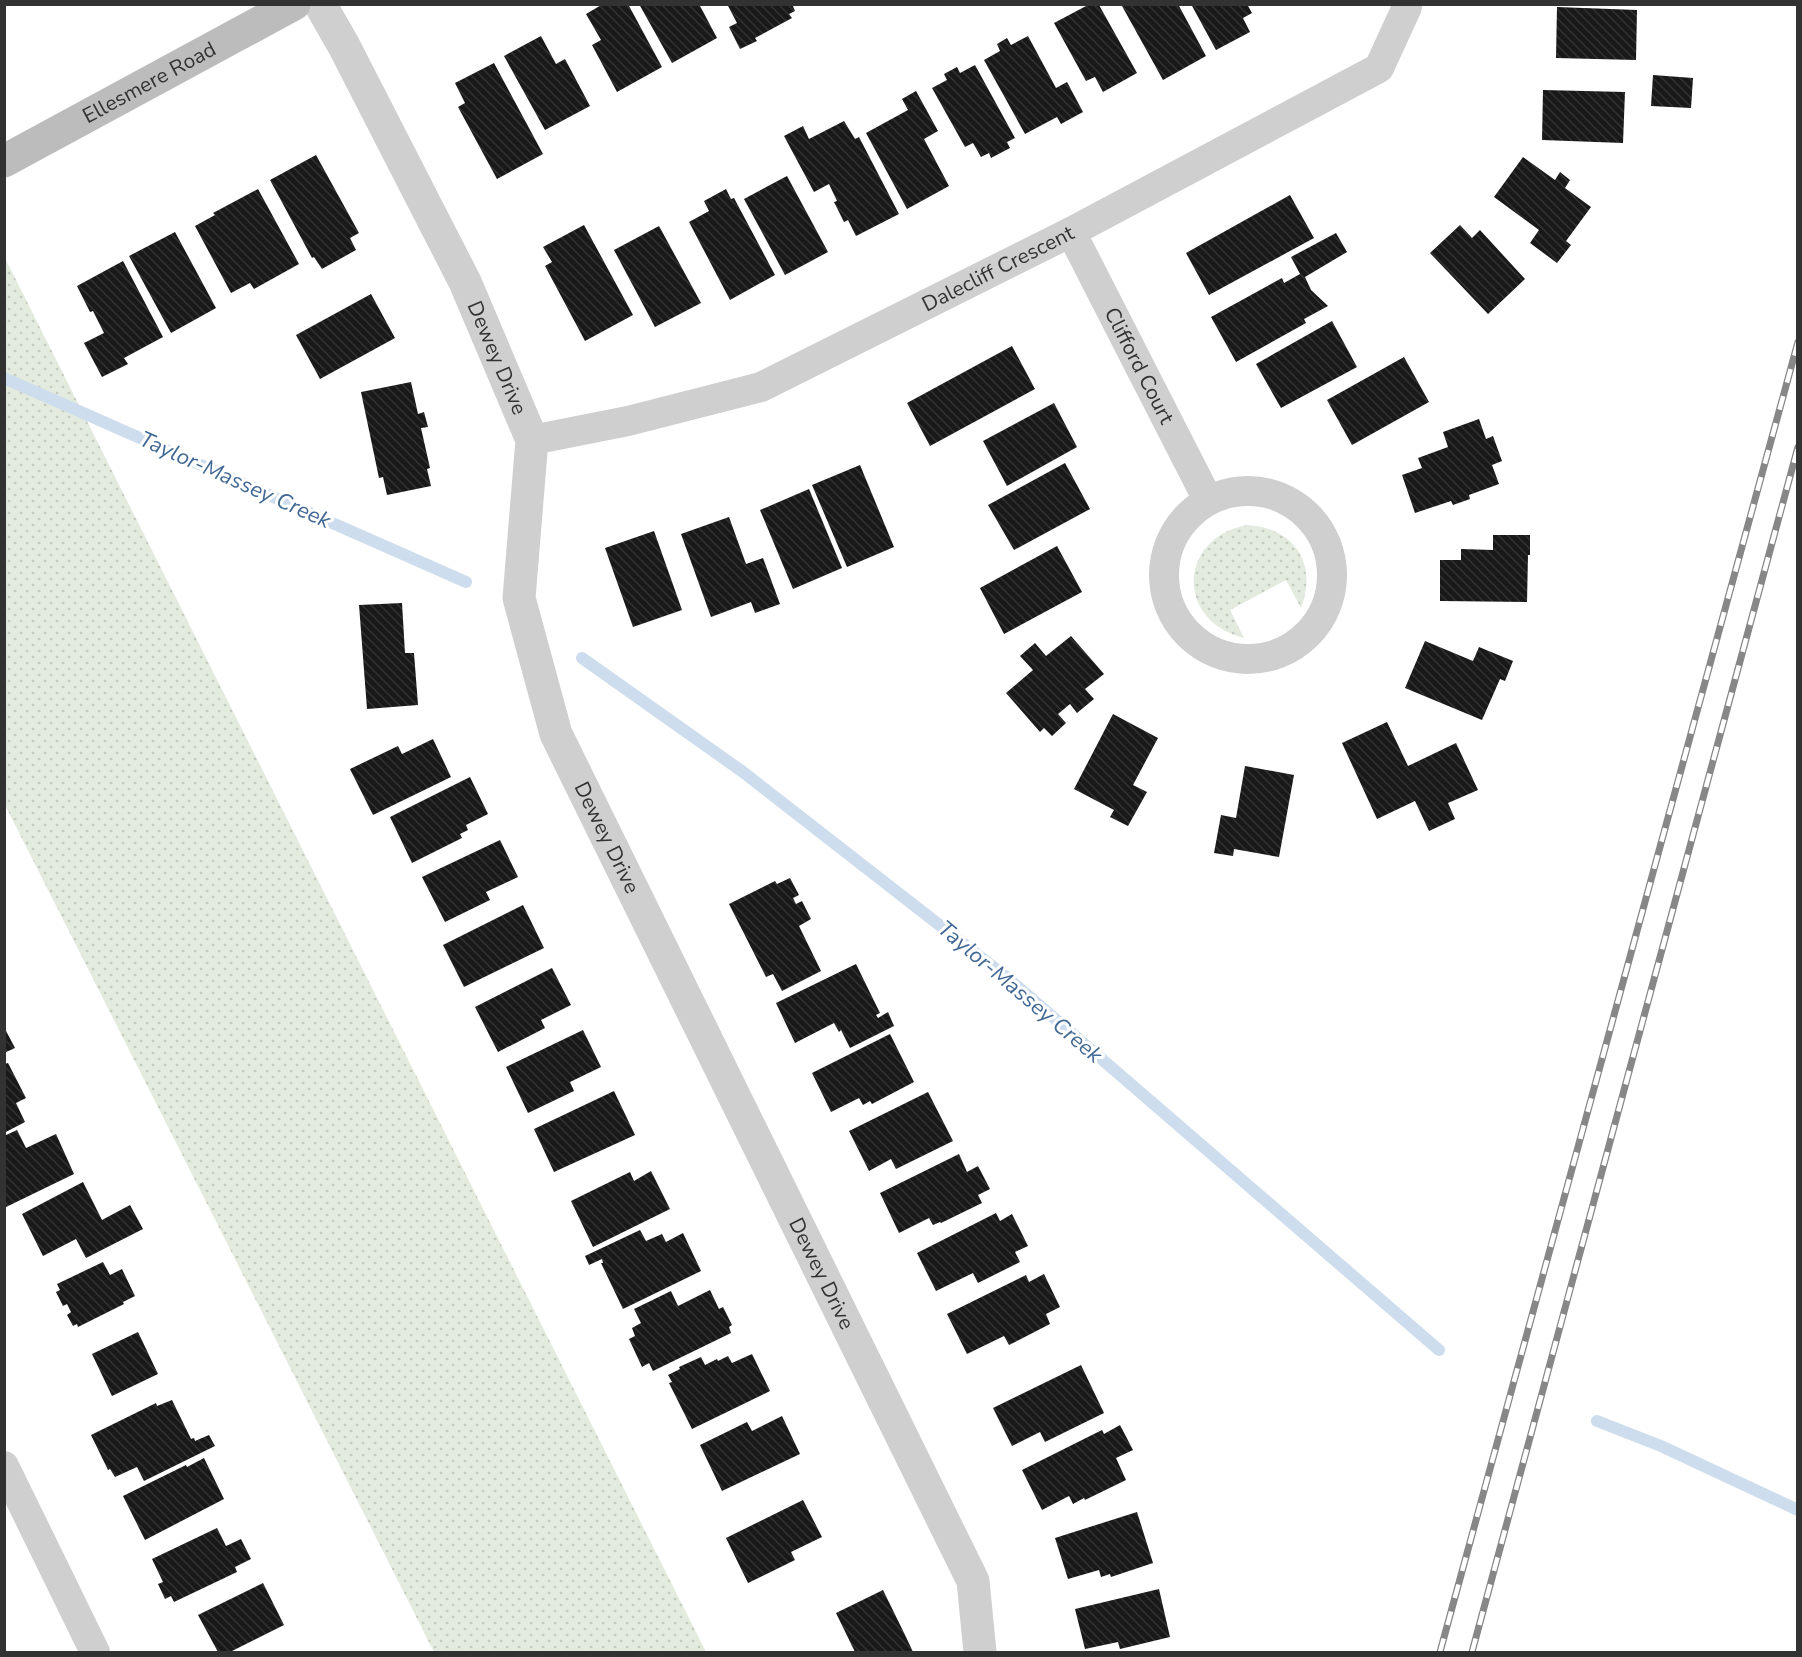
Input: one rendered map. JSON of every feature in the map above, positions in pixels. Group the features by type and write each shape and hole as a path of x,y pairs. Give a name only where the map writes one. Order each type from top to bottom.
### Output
{"main road":[{"name":"Ellesmere Road","path":"4,162 294,4"}],"street":[{"name":"Dewey Drive","path":"320,4 344,46 465,282 532,440 519,598 556,734 973,1581 980,1653"},
{"name":"Dalecliff Crescent","path":"532,440 628,421 761,387 1071,232 1379,68 1407,7 1406,4"},
{"name":"Clifford Court","path":"1071,232 1208,500"},
{"path":"1235,491 1265,492 1292,503 1314,522 1328,547 1332,576 1327,604 1313,629 1291,648 1263,658 1234,658 1209,650 1188,635 1173,613 1164,589 1164,562 1172,538 1182,523 1187,516 1208,500 1235,491"},
{"path":"4,1466 95,1653"}],"shaded area":[{"path":"4,258 706,1652 434,1652 5,805"},
{"path":"1247,525 1278,533 1289,541 1298,551 1304,563 1306,576 1301,608 1286,580 1230,610 1244,638 1221,629 1206,615 1196,598 1194,580 1198,562 1208,546 1224,533"}],"building":[{"path":"603,4 628,4 662,67 617,92 592,45 601,40 586,14"},
{"path":"639,4 699,4 717,38 672,63"},
{"path":"727,4 792,4 795,11 789,14 792,18 755,38 757,41 740,49 729,27 737,23"},
{"path":"1124,4 1178,4 1206,56 1163,80 1122,6"},
{"path":"1191,4 1247,4 1252,13 1243,18 1250,32 1216,50"},
{"path":"1088,5 1099,5 1137,73 1103,92 1095,77 1086,81 1054,23"},
{"path":"1557,7 1637,10 1636,60 1556,58"},
{"path":"541,36 556,64 565,59 590,106 545,130 504,56"},
{"path":"1028,36 1056,88 1067,82 1083,112 1061,124 1057,117 1025,134 984,60 1000,51 997,44 1007,38 1011,45"},
{"path":"494,63 543,154 497,179 458,107 465,103 455,83"},
{"path":"975,65 1015,138 1007,142 1010,148 991,158 989,153 981,157 973,143 965,147 932,88 947,80 944,74 957,67 960,73"},
{"path":"1653,75 1693,78 1691,108 1651,106"},
{"path":"1543,90 1625,92 1623,143 1542,140"},
{"path":"916,91 938,131 924,139 949,186 907,209 866,133 908,110 902,99"},
{"path":"844,121 855,139 859,137 899,214 856,236 848,220 844,222 834,202 837,201 829,184 814,192 784,136 803,126 809,139"},
{"path":"316,155 359,233 350,238 356,250 322,269 314,257 312,258 270,180"},
{"path":"1523,157 1555,180 1560,172 1570,180 1565,188 1591,207 1566,241 1571,245 1557,263 1530,243 1539,230 1494,197"},
{"path":"787,176 828,252 785,275 744,199"},
{"path":"258,189 299,264 254,289 250,283 231,293 195,226 215,215 213,213"},
{"path":"726,189 731,199 734,198 775,275 730,300 689,222 709,211 704,201"},
{"path":"1290,195 1314,238 1209,295 1186,253"},
{"path":"584,225 633,315 585,341 545,266 552,262 543,247"},
{"path":"1460,225 1472,238 1480,230 1525,279 1488,314 1430,253"},
{"path":"659,226 701,303 655,327 614,250"},
{"path":"175,232 216,308 171,333 129,256"},
{"path":"1336,233 1347,252 1305,277 1311,290 1328,306 1304,319 1306,323 1236,362 1211,317 1282,278 1284,283 1300,274 1291,257"},
{"path":"123,261 163,337 124,358 128,364 102,377 84,343 104,333 77,286"},
{"path":"371,294 395,338 320,379 296,335"},
{"path":"1332,321 1357,367 1281,408 1256,364"},
{"path":"1012,346 1035,389 930,446 907,403"},
{"path":"1404,357 1429,402 1352,445 1327,400"},
{"path":"411,382 418,414 424,412 428,427 421,428 430,468 427,469 431,486 387,495 383,477 379,478 361,392"},
{"path":"1054,403 1077,447 1007,486 983,441"},
{"path":"1479,419 1486,439 1493,436 1502,461 1492,465 1499,484 1469,495 1470,499 1453,505 1451,501 1415,513 1402,475 1422,468 1418,458 1448,447 1443,432"},
{"path":"1065,463 1090,509 1014,550 988,505"},
{"path":"860,465 894,547 847,567 812,485"},
{"path":"809,489 842,568 793,589 760,510"},
{"path":"729,517 746,564 763,558 780,604 755,613 751,602 711,617 681,534"},
{"path":"654,531 682,610 633,627 605,548"},
{"path":"1493,535 1530,535 1527,602 1440,601 1440,560 1461,560 1461,549 1493,550"},
{"path":"1057,546 1082,592 1004,634 980,588"},
{"path":"402,603 405,653 414,653 418,705 367,709 359,605"},
{"path":"1071,636 1104,674 1085,689 1094,699 1077,713 1070,704 1058,714 1066,723 1052,736 1044,728 1040,732 1006,693 1033,670 1020,656 1035,643 1046,656"},
{"path":"1425,641 1473,661 1479,647 1513,661 1505,681 1500,679 1482,720 1405,688"},
{"path":"1113,714 1158,738 1133,785 1147,792 1128,826 1110,817 1114,810 1074,789"},
{"path":"1387,722 1408,766 1456,743 1478,790 1448,803 1455,819 1429,831 1415,801 1377,819 1342,743"},
{"path":"433,739 451,777 373,815 350,769 398,746 402,754"},
{"path":"1245,766 1294,775 1279,857 1234,849 1233,856 1214,853 1221,815 1236,818"},
{"path":"470,777 488,814 466,825 468,830 460,834 462,838 412,863 390,817"},
{"path":"500,840 518,877 486,892 490,900 445,922 422,877"},
{"path":"790,878 799,895 793,898 796,904 802,901 811,919 799,926 821,971 782,991 773,974 766,977 729,904 775,881 777,884"},
{"path":"523,905 544,948 464,987 443,945"},
{"path":"856,964 880,1013 876,1015 878,1018 888,1012 894,1026 850,1048 841,1030 839,1032 834,1023 795,1043 776,1003"},
{"path":"552,968 571,1005 541,1020 545,1028 498,1052 475,1007"},
{"path":"4,1027 15,1048 4,1053"},
{"path":"583,1030 601,1067 570,1082 574,1091 528,1113 506,1067"},
{"path":"890,1034 914,1082 872,1104 870,1101 863,1105 859,1098 831,1112 812,1073"},
{"path":"8,1063 26,1098 16,1103 25,1122 4,1133 4,1064"},
{"path":"614,1091 635,1135 554,1172 534,1129"},
{"path":"928,1092 953,1141 896,1169 891,1159 869,1171 849,1131"},
{"path":"17,1130 26,1148 56,1134 74,1174 4,1208 4,1136"},
{"path":"959,1154 967,1172 978,1166 990,1189 978,1195 982,1203 941,1223 933,1225 929,1218 899,1233 880,1193"},
{"path":"651,1171 670,1209 593,1247 571,1201 630,1172 634,1181"},
{"path":"83,1182 102,1220 130,1205 143,1229 86,1258 76,1239 43,1256 22,1214"},
{"path":"996,1213 1000,1221 1012,1214 1028,1246 1015,1252 1020,1262 978,1283 973,1273 936,1291 917,1253"},
{"path":"640,1230 646,1241 662,1234 666,1242 683,1233 701,1271 623,1309 601,1263 603,1263 602,1259 589,1265 585,1256"},
{"path":"103,1262 110,1275 122,1269 135,1296 78,1327 77,1324 73,1326 67,1315 71,1312 67,1304 63,1306 56,1292 60,1290 57,1284"},
{"path":"1044,1274 1060,1307 1046,1314 1050,1324 1009,1345 1004,1336 967,1354 947,1314 1026,1275 1029,1282"},
{"path":"710,1290 719,1309 723,1307 732,1325 729,1327 731,1333 653,1371 649,1363 642,1367 629,1339 635,1336 632,1328 641,1323 634,1309 671,1291 678,1306"},
{"path":"138,1332 158,1374 112,1396 92,1354"},
{"path":"752,1354 770,1391 692,1429 669,1383 672,1382 668,1375 701,1357 705,1365 728,1356 732,1363"},
{"path":"1081,1365 1104,1413 1045,1442 1040,1432 1012,1446 993,1408"},
{"path":"172,1400 191,1439 194,1438 195,1441 209,1435 215,1446 144,1481 137,1467 115,1477 110,1469 108,1470 91,1435 156,1403 157,1406"},
{"path":"782,1416 800,1454 722,1491 700,1445 747,1422 752,1431"},
{"path":"1120,1425 1133,1450 1116,1458 1126,1480 1085,1500 1084,1498 1073,1504 1069,1496 1042,1510 1022,1470 1102,1430 1104,1434"},
{"path":"204,1458 224,1499 145,1540 123,1496"},
{"path":"803,1500 822,1537 791,1552 795,1560 748,1583 726,1538"},
{"path":"1137,1512 1153,1563 1111,1577 1110,1574 1101,1577 1099,1570 1068,1579 1055,1538"},
{"path":"217,1528 226,1546 241,1539 251,1559 235,1567 237,1572 174,1602 171,1596 165,1599 158,1584 163,1582 152,1559"},
{"path":"263,1583 284,1625 230,1652 218,1652 198,1615"},
{"path":"1159,1589 1170,1637 1120,1649 1118,1642 1085,1649 1075,1609"},
{"path":"883,1590 913,1652 855,1652 836,1613"}],"waterway":[{"name":"Taylor-Massey Creek","path":"4,378 466,582"},
{"name":"Taylor-Massey Creek","path":"582,658 743,772 1010,980 1439,1350"},
{"name":"Taylor-Massey Creek","path":"1597,1421 1661,1446 1798,1510"}],"railway":[{"path":"1440,1652 1798,342"},
{"path":"1472,1652 1798,447"}]}
